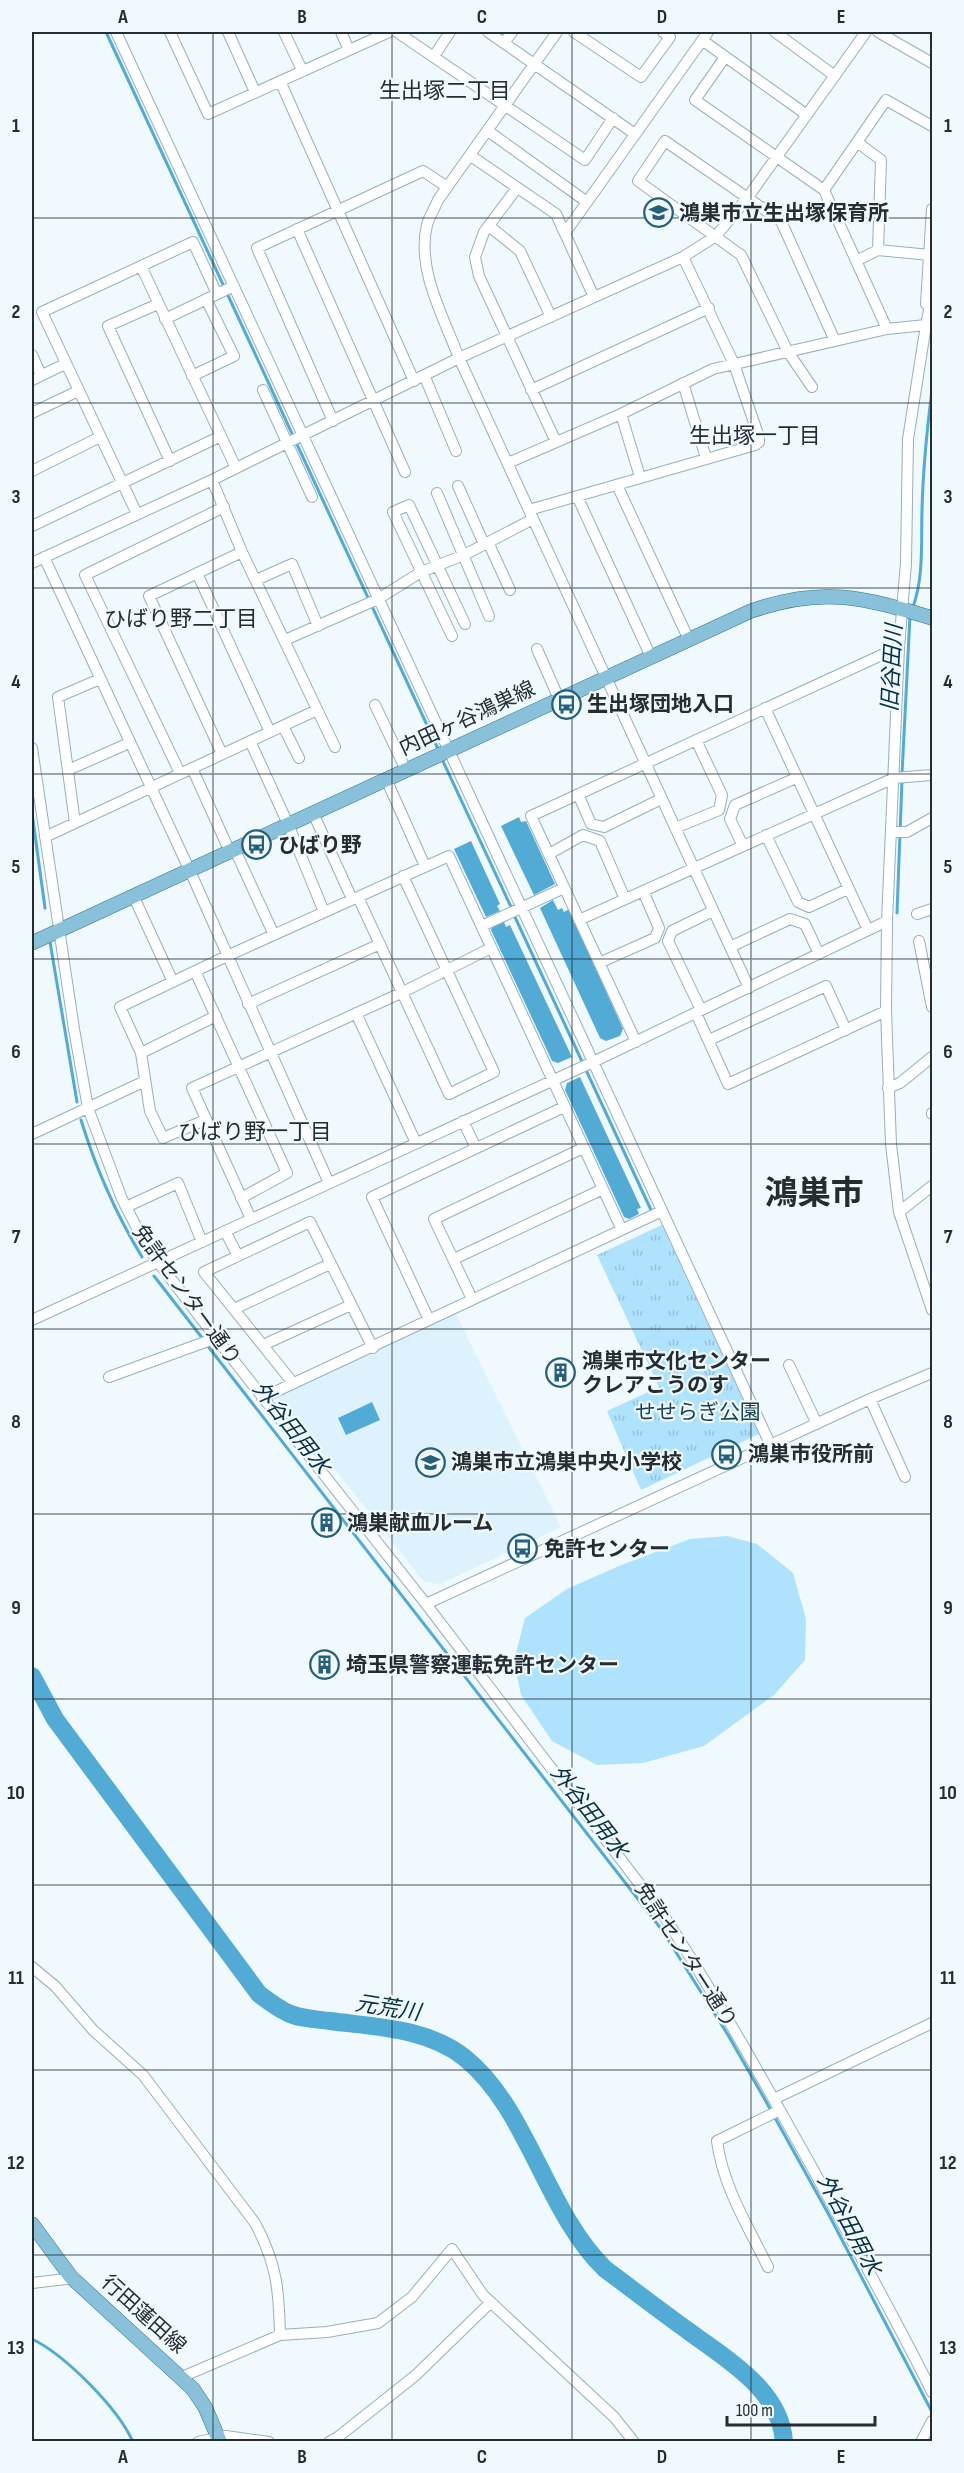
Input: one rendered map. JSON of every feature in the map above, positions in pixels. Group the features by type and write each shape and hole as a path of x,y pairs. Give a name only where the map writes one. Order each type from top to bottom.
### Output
{"main road":[{"name":"内田ヶ谷鴻巣線","path":"32,943 751,610 799,597 845,597 933,618"},
{"name":"行田蓮田線","path":"32,2224 71,2277 182,2377 205,2407 219,2439"}],"street":[{"path":"116,32 771,1446"},
{"path":"170,32 208,114 389,32"},
{"path":"228,32 255,92"},
{"path":"284,32 302,70"},
{"path":"340,32 349,50"},
{"path":"397,32 585,160 613,118"},
{"path":"434,56 450,32"},
{"path":"488,32 635,134"},
{"path":"504,43 512,32"},
{"path":"557,32 438,200 427,225 425,252 431,282 459,358 748,988"},
{"path":"574,32 641,77 669,33"},
{"path":"775,32 835,76"},
{"path":"32,563 212,480 459,358 683,257 716,236 778,157 866,32"},
{"path":"878,32 933,63"},
{"path":"565,233 705,35 725,57 807,115"},
{"path":"725,57 694,100 824,190 887,329"},
{"path":"280,81 414,381"},
{"path":"824,190 886,100 933,126"},
{"path":"488,130 587,202"},
{"path":"812,387 788,352 741,255 638,181 665,141 782,221 836,341"},
{"path":"857,142 881,160 878,250"},
{"path":"471,156 556,214 594,297"},
{"path":"333,421 257,248 423,171 447,187"},
{"path":"518,188 489,226 475,257 479,276 556,442"},
{"path":"926,325 933,209"},
{"path":"489,226 520,250 551,317"},
{"path":"297,229 375,400 405,472"},
{"path":"137,514 42,312 193,242 234,356 192,376"},
{"path":"856,261 878,250 930,255"},
{"path":"285,640 378,598 437,564 464,555 531,515 577,496 759,442 734,364 683,257"},
{"path":"141,266 236,468"},
{"path":"165,318 234,286"},
{"path":"933,296 926,325 908,439 906,563 899,647 887,921 886,1011 891,1144 899,1212 933,1310"},
{"path":"158,304 108,327 170,460"},
{"path":"531,390 709,308"},
{"path":"508,463 621,414 713,369 887,329 926,325"},
{"path":"32,355 36,377 65,364"},
{"path":"424,375 456,451"},
{"path":"683,383 706,458"},
{"path":"263,390 312,497"},
{"path":"32,413 78,391"},
{"path":"621,414 640,477"},
{"path":"32,526 221,436"},
{"path":"32,471 100,437"},
{"path":"212,480 242,552 335,747"},
{"path":"617,485 689,640"},
{"path":"458,486 510,590"},
{"path":"437,493 489,616"},
{"path":"577,496 651,657"},
{"path":"452,636 393,512 409,505 465,624"},
{"path":"180,773 85,574 224,507"},
{"path":"222,754 149,596 242,552"},
{"path":"44,557 190,871 329,1183"},
{"path":"256,580 292,564 318,626"},
{"path":"197,573 270,732"},
{"path":"636,1042 531,816 899,647"},
{"path":"537,649 560,699"},
{"path":"75,823 58,697 100,679"},
{"path":"375,705 406,770"},
{"path":"765,708 868,930"},
{"path":"45,837 317,710"},
{"path":"283,726 299,758"},
{"path":"675,828 719,810 722,795 696,740"},
{"path":"250,741 288,824 324,912"},
{"path":"68,770 129,743"},
{"name":"免許センター通り","path":"32,754 88,1108 106,1161 126,1208 158,1262 262,1398 426,1604 664,1916 698,1968 774,2099 891,2310 933,2392"},
{"path":"192,768 274,934"},
{"path":"579,920 894,778 933,775"},
{"path":"743,846 730,819 735,805 796,778"},
{"path":"386,779 425,866"},
{"path":"578,794 591,824 604,828 661,799"},
{"path":"313,813 380,944 449,1094 494,1072 403,876"},
{"path":"892,832 907,832 933,818"},
{"path":"549,854 583,835 600,841 625,899"},
{"path":"766,835 798,902 809,907 848,889"},
{"path":"205,1120 163,1138 150,1111 141,1053 120,1007 226,956 448,856 621,1228"},
{"path":"482,926 564,888"},
{"path":"599,963 655,938 659,928 643,891"},
{"path":"133,896 173,982"},
{"path":"917,914 933,909"},
{"path":"713,911 672,931 668,941 728,1084 886,1011"},
{"path":"730,947 790,919 805,924 819,954"},
{"path":"32,1320 636,1042 887,921"},
{"path":"918,941 933,1007"},
{"path":"248,1004 380,944"},
{"path":"251,1219 192,1088 401,993 491,948"},
{"path":"195,971 287,1173 241,1198"},
{"path":"709,1040 826,986 846,1030"},
{"path":"356,1013 416,1143"},
{"path":"141,1053 216,1016"},
{"path":"888,1088 900,1083 933,1057"},
{"path":"32,1134 145,1081"},
{"path":"429,1320 372,1197 564,1107"},
{"path":"463,1121 476,1148"},
{"path":"472,1299 434,1219 583,1148"},
{"path":"126,1208 178,1183 202,1242"},
{"path":"899,1212 933,1186"},
{"path":"454,1259 603,1189"},
{"path":"262,1398 373,1348 621,1228 662,1211"},
{"path":"293,1383 204,1272 310,1222 373,1348"},
{"path":"225,1231 238,1256"},
{"path":"234,1309 330,1264"},
{"path":"263,1345 351,1305"},
{"path":"109,1377 216,1338"},
{"path":"789,1365 817,1424"},
{"path":"426,1604 870,1399 933,1373"},
{"path":"870,1399 905,1477"},
{"path":"32,1967 56,1986 93,2030 143,2075 255,2223 267,2245 275,2268 279,2296 280,2335"},
{"path":"774,2099 933,2023"},
{"path":"768,2267 727,2184 719,2159 717,2141 780,2110"},
{"path":"182,2377 280,2335 327,2332 378,2323 412,2297 452,2249 483,2295 614,2417 634,2442"},
{"path":"32,2283 71,2277"},
{"path":"329,2442 416,2375 491,2301"},
{"path":"921,2442 933,2421"},
{"path":"198,2442 219,2439 269,2442"}],"shaded area":[{"path":"519,817 521,822 526,821 555,884 534,895 501,826"},
{"path":"471,841 500,904 497,906 500,911 486,917 454,849"},
{"path":"553,900 558,910 562,908 564,912 569,909 623,1029 620,1036 606,1041 600,1038 540,908"},
{"path":"504,922 506,927 510,925 572,1057 558,1063 552,1061 491,930 492,927"},
{"path":"580,1077 641,1208 637,1209 639,1214 629,1219 624,1217 565,1090 567,1083"},
{"name":"鴻巣市立鴻巣中央小学校","path":"456,1314 561,1527 440,1584 424,1582 278,1397"},
{"path":"372,1402 380,1420 346,1435 338,1418"}],"green space":[{"name":"せせらぎ公園","path":"662,1225 759,1434 641,1490 607,1411 659,1387 597,1255"},
{"path":"727,1536 757,1544 793,1573 806,1619 805,1660 774,1695 704,1746 643,1763 597,1765 552,1741 521,1695 514,1661 525,1618 567,1589 619,1566 690,1539"}],"waterway":[{"path":"106,32 439,751"},
{"name":"旧谷田川","path":"913,607 919,583 923,480 932,390"},
{"name":"旧谷田川","path":"902,774 910,616"},
{"path":"441,757 512,909"},
{"name":"旧谷田川","path":"897,913 902,780"},
{"name":"外谷田用水","path":"32,813 45,908"},
{"path":"514,915 651,1210"},
{"name":"外谷田用水","path":"50,942 77,1102"},
{"name":"外谷田用水","path":"81,1120 107,1191 142,1257"},
{"name":"外谷田用水","path":"154,1276 203,1339"},
{"name":"外谷田用水","path":"207,1345 662,1930 728,2035 764,2098 829,2215 932,2412"},
{"name":"元荒川","path":"32,1676 55,1719 259,1994 279,2008 296,2016 400,2030 435,2040 465,2058 487,2079 505,2104 551,2191 585,2246 605,2269 748,2377 773,2406 784,2442"},
{"path":"32,2339 60,2357 89,2384 116,2414 133,2442"}],"place":[{"name":"鴻巣市立生出塚保育所","path":"658,213"},
{"name":"生出塚団地入口","path":"566,704"},
{"name":"ひばり野","path":"257,845"},
{"name":"鴻巣市文化センター クレアこうのす","path":"561,1373"},
{"name":"鴻巣市役所前","path":"727,1454"},
{"name":"鴻巣市立鴻巣中央小学校","path":"430,1462"},
{"name":"鴻巣献血ルーム","path":"326,1523"},
{"name":"免許センター","path":"523,1549"},
{"name":"埼玉県警察運転免許センター","path":"325,1665"}],"district":[{"name":"生出塚二丁目","path":"445,90"},
{"name":"生出塚一丁目","path":"755,435"},
{"name":"ひばり野二丁目","path":"181,618"},
{"name":"ひばり野一丁目","path":"255,1131"},
{"name":"鴻巣市","path":"814,1192"}]}
